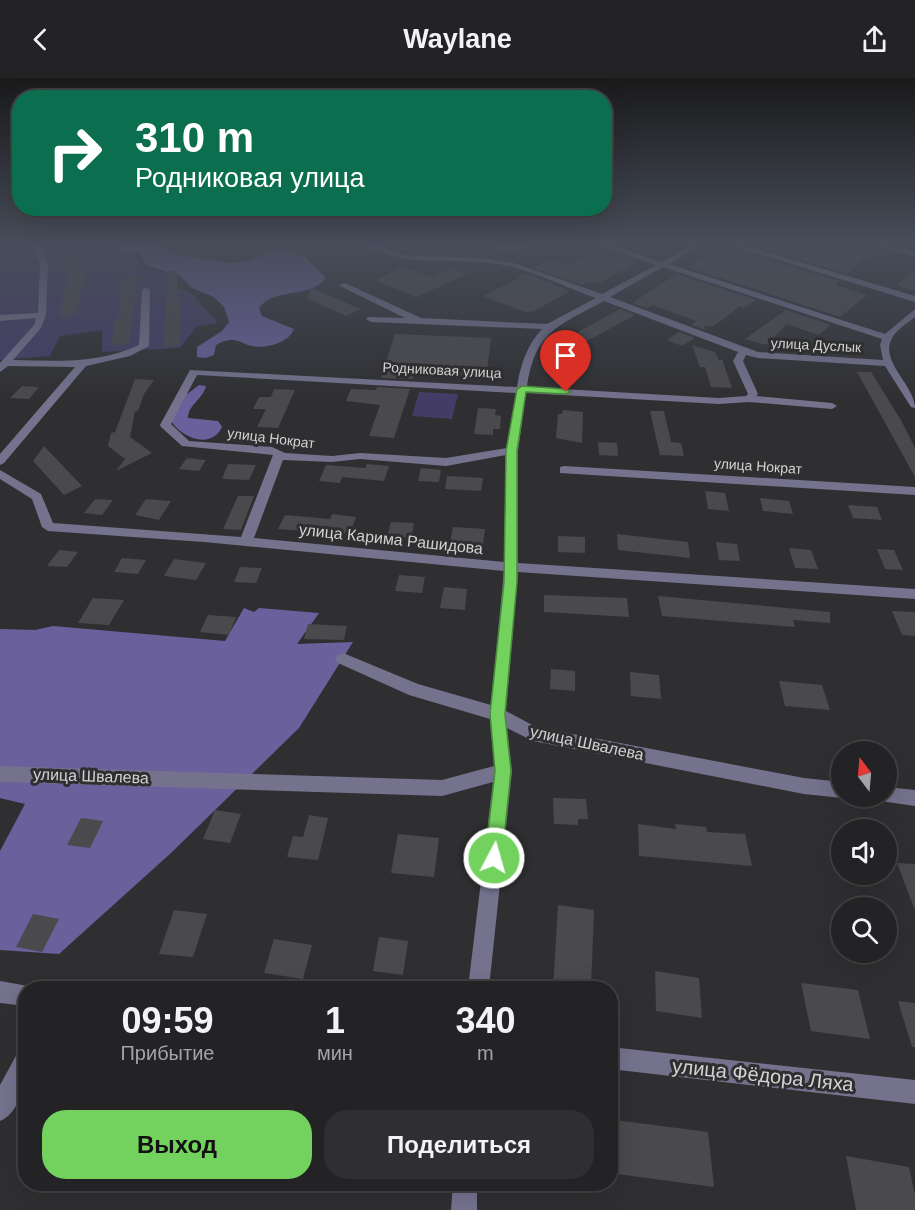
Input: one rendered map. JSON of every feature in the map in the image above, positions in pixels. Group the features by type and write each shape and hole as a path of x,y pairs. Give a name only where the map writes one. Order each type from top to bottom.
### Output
{"street":[{"path":"4,366 38,326 42,315 43,296"},
{"path":"4,366 83,364 127,354 144,346 146,296"},
{"path":"365,296 419,321"},
{"name":"улица Дуслык","path":"601,296 758,355 888,363"},
{"path":"757,296 887,338"},
{"path":"480,981 503,771 498,714 511,582 509,567 512,451 522,389 530,352 549,327 604,297"},
{"path":"915,312 887,338 885,351 888,363 915,405"},
{"path":"0,318 42,315"},
{"path":"371,319 549,327"},
{"path":"743,351 738,361 753,394 749,399"},
{"path":"0,461 83,364"},
{"name":"Родниковая улица","path":"194,372 719,401 749,399 832,406"},
{"name":"улица Нократ","path":"194,372 165,425 186,444 272,450 279,454 332,459 360,456 446,462 512,451"},
{"path":"246,542 279,454"},
{"name":"улица Нократ","path":"564,470 915,490"},
{"name":"улица Карима Рашидова","path":"0,474 37,497 48,527 246,542 509,567 915,594"},
{"name":"улица Швалева","path":"343,660 415,690 498,714 533,734 804,786 831,789"},
{"name":"улица Швалева","path":"0,774 442,788 503,771"},
{"path":"897,796 915,798"},
{"path":"0,992 18,993"},
{"name":"улица Фёдора Ляха","path":"618,1060 915,1092"},
{"path":"0,1109 18,1075"},
{"path":"464,1210 465,1191"}],"shaded area":[{"path":"0,296 193,296 218,323 197,326 180,348 102,352 102,330 60,336 50,356 0,360"},
{"path":"211,296 279,296 259,308 262,316 294,329 287,338 270,346 257,347 227,340 216,345 214,355 206,358 197,357 197,347 222,331 229,322 224,307"},
{"path":"199,385 206,386 202,395 190,409 188,418 218,421 222,427 217,434 204,440 182,432 171,421 186,395"},
{"path":"419,392 458,394 452,419 412,416"},
{"path":"244,608 254,612 259,608 319,613 297,644 353,642 299,728 171,853 59,954 0,950 0,851 25,804 0,798 0,629 35,630 53,626 225,641"}],"building":[{"path":"63,296 80,296 76,315 60,317"},
{"path":"120,296 135,296 129,344 111,346 115,318 119,317"},
{"path":"166,296 178,296 178,301 181,300 180,345 163,347"},
{"path":"308,296 330,296 360,309 346,316 307,298"},
{"path":"483,296 561,296 534,311 525,312"},
{"path":"643,296 743,296 756,300 744,308 740,306 714,326 704,326 706,330 691,325 696,321 653,305 647,308 632,303"},
{"path":"775,296 866,296 840,317"},
{"path":"620,309 635,315 583,343 569,337"},
{"path":"786,310 831,325 818,335 787,324 766,345 745,339"},
{"path":"679,332 695,338 682,346 667,340"},
{"path":"395,334 491,338 486,378 415,374 413,379 381,378"},
{"path":"692,345 715,352 719,361 722,359 732,388 711,387 705,367 700,367"},
{"path":"555,367 582,368 563,380 555,379"},
{"path":"857,372 871,372 901,420 915,448 915,477"},
{"path":"135,379 154,380 144,394 138,411 135,411 130,437 152,453 116,471 125,459 108,446 111,433 115,432"},
{"path":"22,386 39,387 29,399 10,398"},
{"path":"377,387 410,389 394,438 369,436 380,405 346,401 351,389 376,390"},
{"path":"274,389 295,390 278,428 257,427 266,409 253,409 259,397 271,397"},
{"path":"478,408 496,409 495,415 501,416 500,429 493,429 493,435 474,434"},
{"path":"563,410 583,412 582,443 556,438 558,414 562,414"},
{"path":"650,411 664,411 671,442 681,443 684,456 660,455"},
{"path":"598,442 617,443 618,456 599,455"},
{"path":"44,446 82,486 64,495 33,461"},
{"path":"187,458 206,460 199,471 179,469"},
{"path":"228,464 256,465 249,480 222,479"},
{"path":"367,464 389,466 384,481 342,477 340,483 319,481 326,465 365,468"},
{"path":"421,468 441,470 439,482 418,481"},
{"path":"447,476 483,478 481,491 445,489"},
{"path":"705,491 725,493 729,511 708,509"},
{"path":"238,496 254,496 241,530 223,529"},
{"path":"760,498 789,501 793,514 763,511"},
{"path":"95,499 113,500 102,515 84,513"},
{"path":"146,499 171,501 159,520 135,515"},
{"path":"848,505 877,507 882,520 853,518"},
{"path":"332,514 356,517 350,534 278,529 285,515 330,519"},
{"path":"391,522 414,523 411,538 387,537"},
{"path":"453,527 485,529 483,544 450,542"},
{"path":"617,534 688,542 690,558 618,550"},
{"path":"558,536 585,537 585,553 558,552"},
{"path":"716,542 737,544 740,561 719,560"},
{"path":"789,548 811,550 818,569 795,568"},
{"path":"877,549 894,550 903,570 885,569"},
{"path":"59,550 78,552 67,567 47,566"},
{"path":"122,558 146,560 138,574 114,572"},
{"path":"174,559 206,563 196,580 164,576"},
{"path":"240,567 262,568 256,583 234,582"},
{"path":"399,575 425,577 422,593 395,591"},
{"path":"444,587 467,589 465,610 440,608"},
{"path":"544,595 627,598 629,617 544,612"},
{"path":"658,596 830,612 830,623 793,620 795,627 662,616"},
{"path":"93,598 124,600 109,625 78,623"},
{"path":"892,611 915,612 915,636 902,635"},
{"path":"208,615 236,617 229,635 200,632"},
{"path":"308,624 347,626 344,640 304,639"},
{"path":"551,669 575,671 575,691 550,689"},
{"path":"630,672 659,675 661,699 631,696"},
{"path":"779,681 822,685 830,710 785,706"},
{"path":"553,798 586,799 588,819 578,819 578,825 554,824"},
{"path":"215,810 241,814 230,843 203,839"},
{"path":"309,815 328,818 318,860 287,857 293,836 303,837"},
{"path":"81,818 103,821 90,848 67,845"},
{"path":"638,824 676,829 675,824 706,827 707,832 745,834 752,866 639,856"},
{"path":"398,834 439,838 434,877 391,873"},
{"path":"897,863 915,864 914,908"},
{"path":"558,905 594,910 591,981 553,981"},
{"path":"174,910 207,914 193,957 159,954"},
{"path":"33,914 59,919 42,952 16,947"},
{"path":"379,937 408,941 403,975 373,971"},
{"path":"274,939 312,945 303,979 264,973"},
{"path":"655,971 699,978 702,1018 656,1011"},
{"path":"801,983 858,990 870,1039 811,1031"},
{"path":"898,1001 915,1003 915,1047 912,1047"},
{"path":"618,1120 708,1132 714,1187 618,1174"},
{"path":"846,1156 909,1167 915,1195 915,1210 856,1210"}],"route":[{"path":"494,858 503,771 498,714 511,582 509,567 512,451 522,389 566,392"}]}
